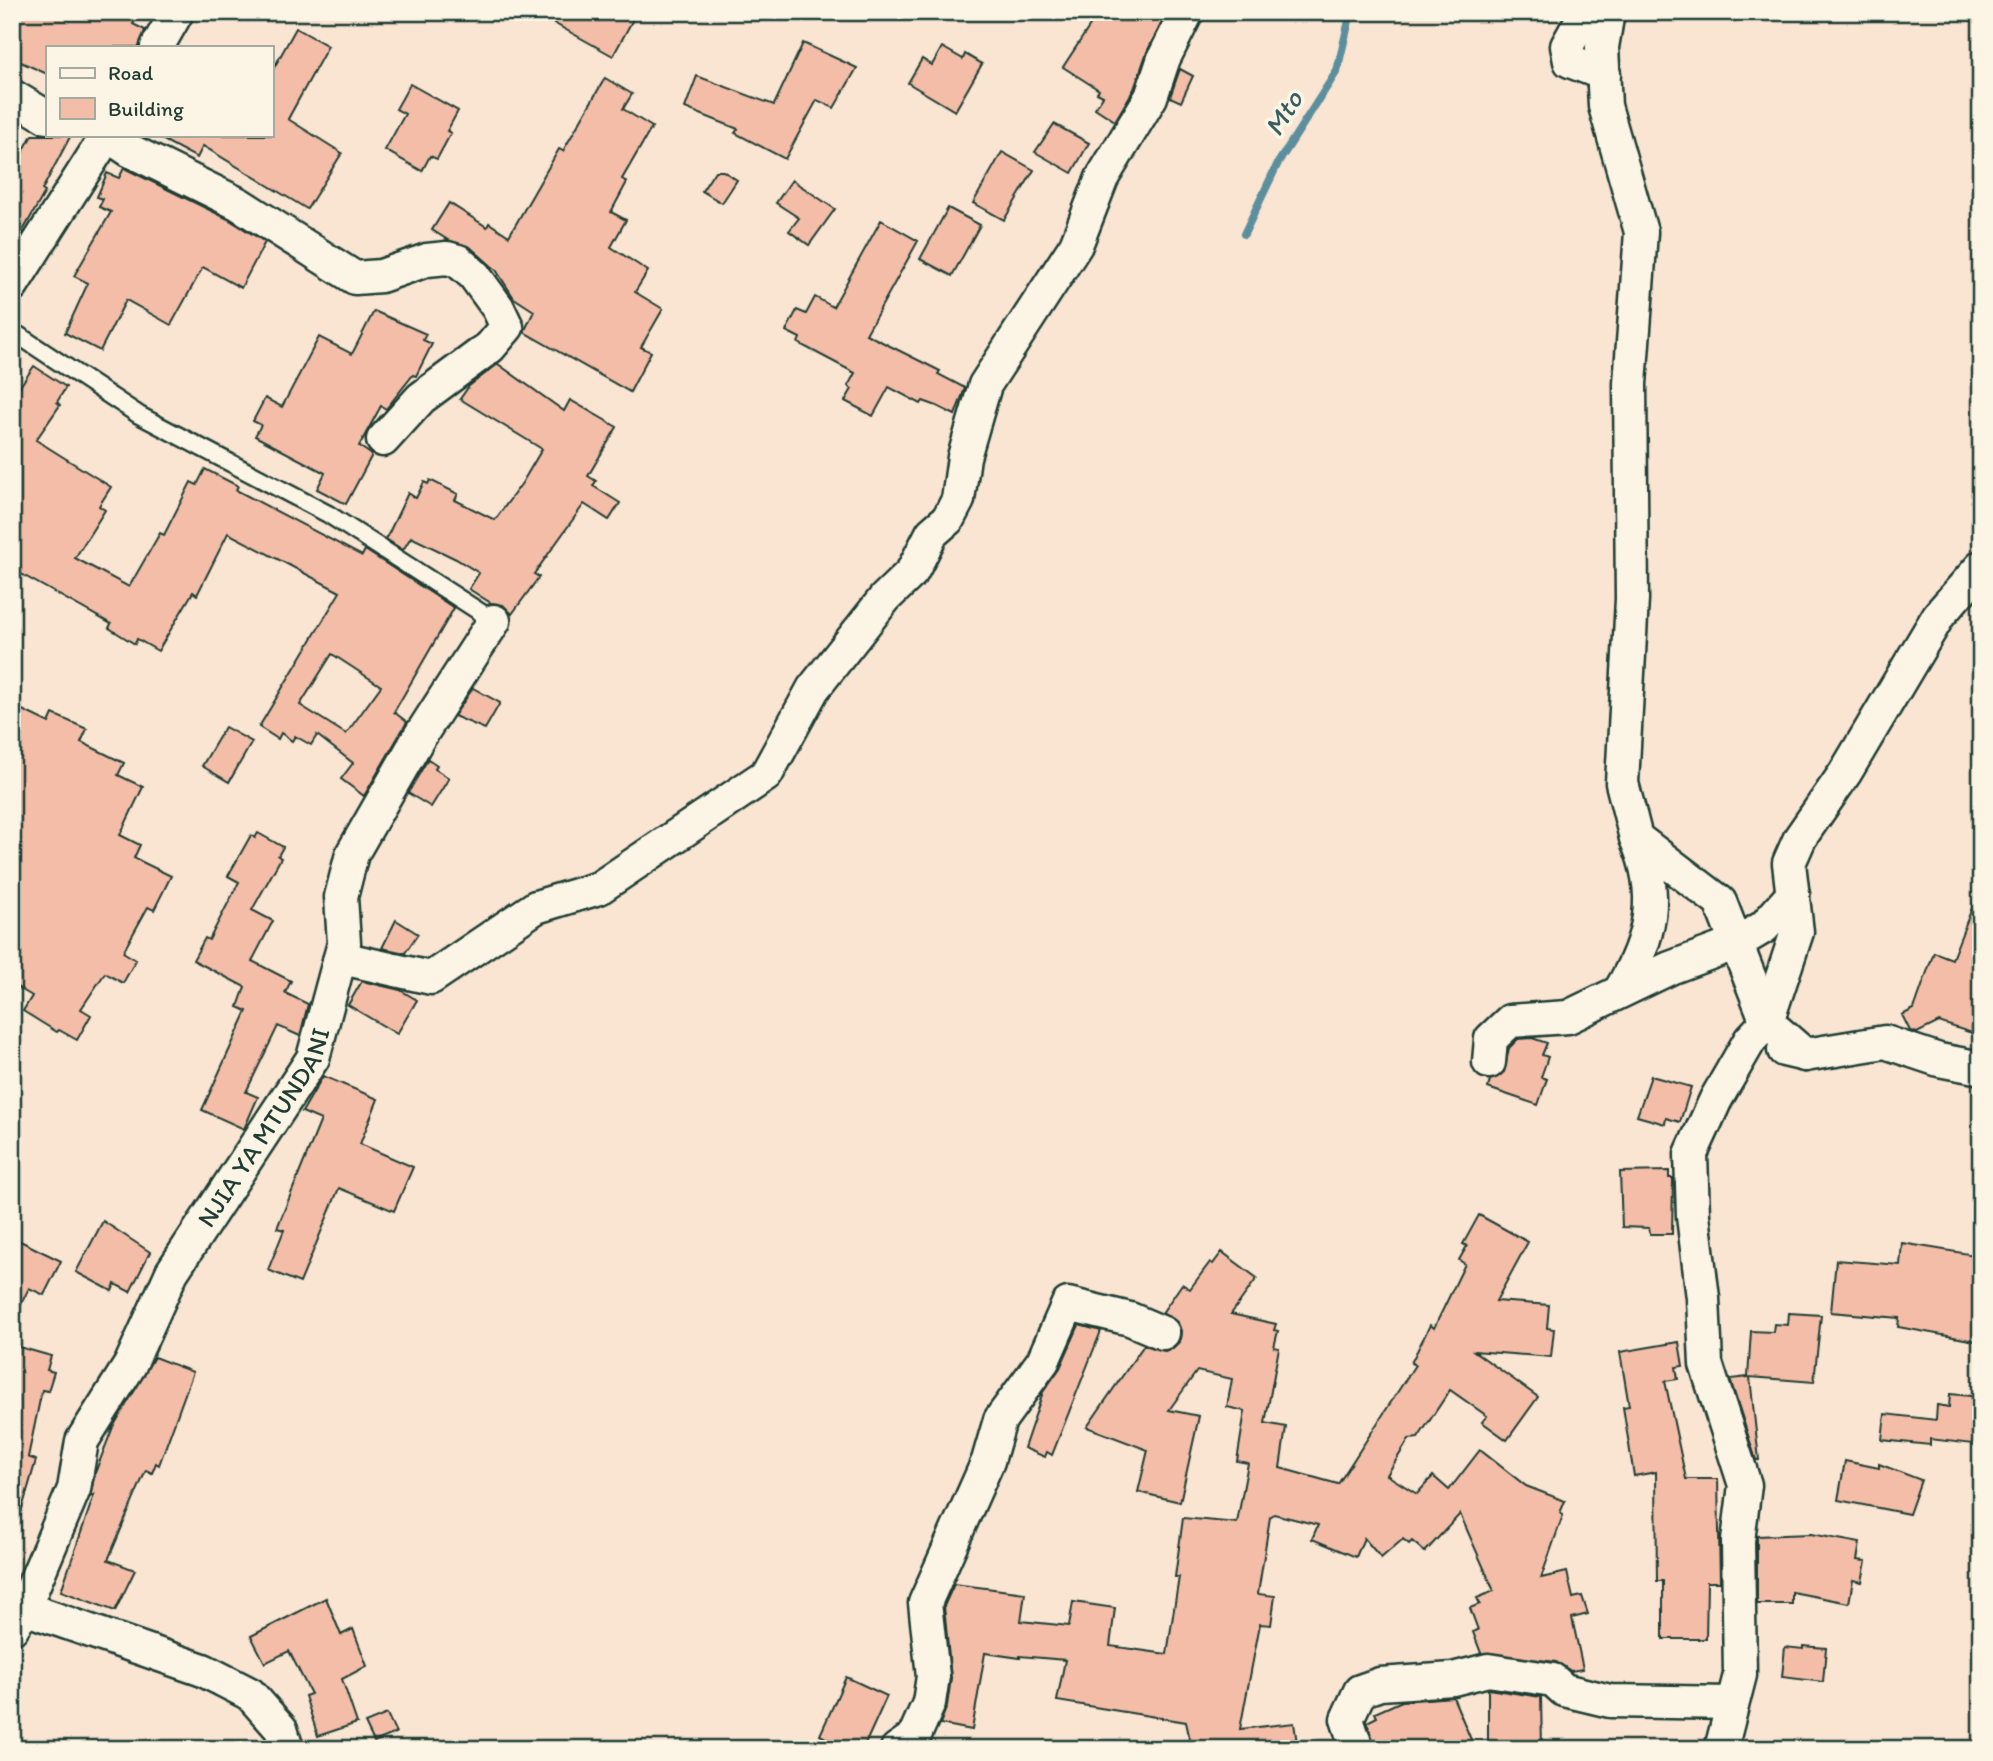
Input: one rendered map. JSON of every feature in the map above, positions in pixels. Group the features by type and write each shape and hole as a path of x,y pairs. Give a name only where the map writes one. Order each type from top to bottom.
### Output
{"street":[{"path":"158,46 177,12"},
{"path":"339,961 346,959 431,978 536,907 599,888 766,775 813,689 885,598 912,572 932,533 948,519 958,500 964,457 985,385 1076,245 1102,178 1151,97 1164,58 1186,12"},
{"path":"1586,12 1567,46 1570,61 1604,74"},
{"path":"1608,12 1602,47 1605,106 1641,232 1630,384 1632,598 1622,783 1636,838 1649,867 1650,914 1640,957 1620,990"},
{"path":"12,96 46,116"},
{"path":"12,285 100,137 239,204 355,278 381,276 427,260 447,258 458,261 474,275 498,308 507,327 490,347 421,398 383,440"},
{"path":"1721,1749 1740,1675 1738,1541 1745,1485 1723,1424 1706,1364 1703,1298 1693,1216 1691,1154 1716,1099 1759,1031 1797,932 1789,863 1800,838 1880,717 1939,615 1981,566"},
{"name":"NJIA YA MTUNDANI","path":"18,1618 74,1489 82,1441 130,1365 172,1272 313,1058 344,943 341,897 352,854 418,739 494,621"},
{"path":"1636,838 1720,902 1737,943 1759,1031 1805,1055 1885,1042 1939,1060 1981,1068"},
{"path":"1489,1062 1491,1039 1510,1021 1568,1017 1620,990 1737,943 1764,927 1793,894"},
{"path":"897,1749 914,1737 929,1703 933,1676 925,1604 988,1461 1000,1420 1043,1361 1068,1304 1130,1318 1163,1333"},
{"path":"18,1618 203,1670 250,1694 281,1729 287,1749"},
{"path":"1357,1749 1347,1719 1360,1691 1380,1685 1453,1679 1488,1670 1553,1680 1564,1690 1610,1701 1732,1703"}],"lane":[{"path":"12,331 139,415 328,514 494,621"}],"building":[{"path":"12,12 140,12 133,24 145,30 139,46 46,46 46,74 12,58"},
{"path":"534,12 637,12 613,56"},
{"path":"1099,12 1159,12 1165,16 1147,52 1134,89 1115,121 1095,108 1103,96 1097,93 1099,90 1063,67"},
{"path":"296,28 328,46 288,119 342,153 307,209 203,146 197,158 156,136 273,136 273,69"},
{"path":"803,43 857,68 834,108 817,100 785,159 735,133 738,129 685,108 697,76 774,105"},
{"path":"942,47 963,59 965,54 982,64 955,111 908,83 922,59 932,65"},
{"path":"1180,69 1193,76 1181,102 1170,97"},
{"path":"605,78 632,94 623,109 652,127 622,179 627,182 611,212 626,220 611,247 648,271 635,292 663,309 641,347 651,352 630,392 524,332 534,311 514,298 496,270 470,247 448,240 432,230 449,203 487,227 489,223 509,236 559,149 563,151"},
{"path":"410,84 458,111 447,131 451,133 437,159 430,156 422,171 385,150 405,114 396,109"},
{"path":"1054,124 1089,143 1072,173 1035,152"},
{"path":"32,135 70,136 42,190 45,192 12,250 12,172"},
{"path":"1002,152 1034,170 1004,220 973,203"},
{"path":"124,168 228,219 265,242 241,288 203,267 171,325 126,300 100,351 65,333 88,283 74,276 111,212 99,207 103,199 97,197 107,173 119,178"},
{"path":"715,171 723,171 737,180 722,203 702,191"},
{"path":"792,180 835,209 809,245 789,231 799,218 776,203"},
{"path":"948,208 980,225 952,276 920,259"},
{"path":"881,220 918,241 866,334 940,371 938,374 965,388 955,415 923,401 921,404 889,387 873,416 845,401 852,389 848,386 855,373 798,343 800,338 786,331 797,310 806,314 815,297 833,307"},
{"path":"374,311 426,334 423,340 432,344 416,376 413,375 386,409 381,406 359,446 372,455 346,504 317,489 325,473 255,436 261,425 253,421 265,398 282,407 319,337 352,354"},
{"path":"498,364 564,411 570,400 617,427 588,476 596,481 593,486 620,503 609,520 584,504 534,574 539,577 512,614 503,605 491,603 469,589 479,573 456,559 411,537 403,550 386,539 408,493 416,498 424,482 428,484 430,480 458,494 455,500 495,520 522,483 542,449 460,399 469,386"},
{"path":"34,366 66,387 57,402 60,405 36,440 111,487 99,506 105,510 75,558 129,587 160,533 164,535 191,482 197,485 205,469 238,486 236,490 362,556 365,550 454,608 394,712 407,722 364,796 341,779 353,763 317,735 311,745 295,736 292,741 281,733 278,739 259,727 340,592 228,533 197,595 193,592 158,651 137,639 135,644 109,628 111,624 12,569 12,398","holes":["332,654 381,686 346,734 300,705"]},
{"path":"473,688 500,703 485,729 454,716"},
{"path":"12,705 49,723 53,714 87,729 81,742 124,763 118,775 143,787 120,835 140,845 134,858 171,876 154,910 148,907 123,952 136,960 123,983 105,973 81,1009 91,1015 77,1040 59,1030 57,1032 23,1011 32,996 12,984"},
{"path":"225,727 252,742 229,782 202,766"},
{"path":"428,759 437,765 435,769 449,778 431,807 408,793"},
{"path":"258,833 283,847 278,856 281,858 252,910 273,921 252,961 291,981 285,993 308,1004 300,1036 278,1026 246,1092 258,1097 244,1129 202,1110 247,1011 238,1007 245,987 193,960 205,938 209,940 239,882 228,876 251,835 255,838"},
{"path":"1979,890 1981,1036 1939,1022 1917,1033 1910,1031 1902,1015 1914,1009 1934,952 1952,959"},
{"path":"396,920 418,934 405,953 382,948"},
{"path":"362,981 400,990 417,1000 397,1034 348,1005"},
{"path":"1532,1038 1547,1043 1542,1055 1548,1057 1541,1077 1547,1079 1538,1105 1488,1088 1490,1080 1504,1072 1509,1048 1518,1039"},
{"path":"323,1076 378,1099 360,1144 413,1167 394,1211 339,1188 300,1283 268,1270 284,1230 277,1228 321,1120 302,1112"},
{"path":"1651,1076 1691,1087 1680,1122 1666,1118 1665,1124 1637,1116"},
{"path":"1669,1171 1669,1178 1673,1178 1672,1234 1650,1234 1649,1228 1622,1227 1620,1172"},
{"path":"1479,1215 1528,1242 1496,1301 1549,1305 1547,1328 1554,1329 1551,1357 1474,1351 1538,1397 1507,1440 1482,1422 1487,1416 1450,1390 1418,1438 1409,1439 1387,1475 1417,1494 1433,1476 1449,1490 1480,1450 1526,1486 1565,1501 1560,1513 1563,1515 1541,1578 1567,1572 1573,1598 1582,1596 1588,1614 1572,1618 1583,1669 1571,1671 1556,1662 1481,1653 1473,1632 1478,1630 1470,1608 1480,1604 1477,1598 1494,1591 1460,1514 1425,1552 1412,1541 1409,1544 1403,1539 1381,1558 1364,1538 1356,1557 1312,1539 1318,1525 1274,1514 1270,1517 1258,1594 1275,1596 1271,1625 1260,1624 1240,1729 1294,1723 1298,1749 1192,1749 1186,1722 1057,1701 1065,1660 985,1653 972,1730 940,1724 947,1706 951,1678 944,1606 954,1584 1025,1593 1021,1621 1069,1626 1073,1602 1115,1608 1110,1646 1167,1654 1179,1577 1175,1577 1183,1518 1237,1523 1248,1463 1237,1461 1245,1411 1227,1407 1232,1379 1197,1371 1169,1410 1199,1416 1180,1502 1138,1492 1148,1450 1087,1427 1144,1345 1165,1351 1180,1341 1178,1323 1162,1313 1182,1284 1190,1289 1210,1262 1213,1264 1222,1252 1257,1278 1231,1314 1276,1324 1274,1330 1278,1331 1274,1347 1279,1348 1265,1423 1286,1427 1280,1468 1338,1484 1415,1365 1411,1363 1430,1325 1434,1328 1465,1264 1459,1260 1467,1246 1463,1244"},
{"path":"103,1221 150,1252 130,1292 115,1284 112,1291 76,1272"},
{"path":"12,1237 61,1261 44,1295 29,1288 12,1322"},
{"path":"1902,1243 1981,1256 1981,1342 1898,1327 1899,1318 1831,1312 1836,1260 1900,1265"},
{"path":"1789,1313 1821,1315 1814,1382 1750,1377 1759,1460 1756,1460 1730,1379 1748,1377 1751,1331 1773,1332 1774,1324 1788,1325"},
{"path":"1079,1325 1101,1331 1052,1455 1047,1452 1045,1457 1024,1448 1043,1392 1060,1368"},
{"path":"1679,1342 1683,1366 1676,1367 1678,1379 1665,1381 1686,1479 1718,1479 1720,1582 1707,1582 1706,1639 1663,1639 1663,1581 1657,1581 1656,1472 1634,1476 1623,1407 1629,1406 1620,1352"},
{"path":"12,1345 51,1356 47,1370 54,1372 48,1391 42,1390 28,1457 36,1460 18,1523 12,1522"},
{"path":"154,1357 193,1372 159,1465 156,1463 152,1473 146,1470 108,1560 135,1570 115,1611 61,1591 94,1495 90,1497 95,1473 113,1427"},
{"path":"1950,1394 1981,1397 1981,1445 1930,1439 1930,1445 1882,1440 1885,1414 1936,1420 1937,1405 1949,1407"},
{"path":"1845,1461 1879,1468 1879,1464 1921,1480 1909,1514 1838,1500"},
{"path":"1811,1534 1860,1543 1857,1560 1866,1561 1862,1582 1853,1580 1849,1603 1792,1592 1792,1604 1757,1604 1757,1536"},
{"path":"326,1598 341,1635 353,1629 367,1666 342,1679 357,1723 318,1736 305,1696 311,1694 289,1651 265,1663 251,1636"},
{"path":"1803,1646 1826,1648 1823,1682 1782,1677 1785,1647 1803,1649"},
{"path":"846,1677 887,1696 863,1749 832,1749 835,1743 820,1735"},
{"path":"1488,1689 1541,1697 1542,1748 1488,1749"},
{"path":"1453,1697 1475,1749 1375,1749 1367,1722 1377,1717 1375,1713 1402,1701"},
{"path":"387,1714 396,1733 374,1742 365,1723"}],"waterway":[{"name":"Mto","path":"1244,234 1278,163 1337,71 1351,12"}]}
